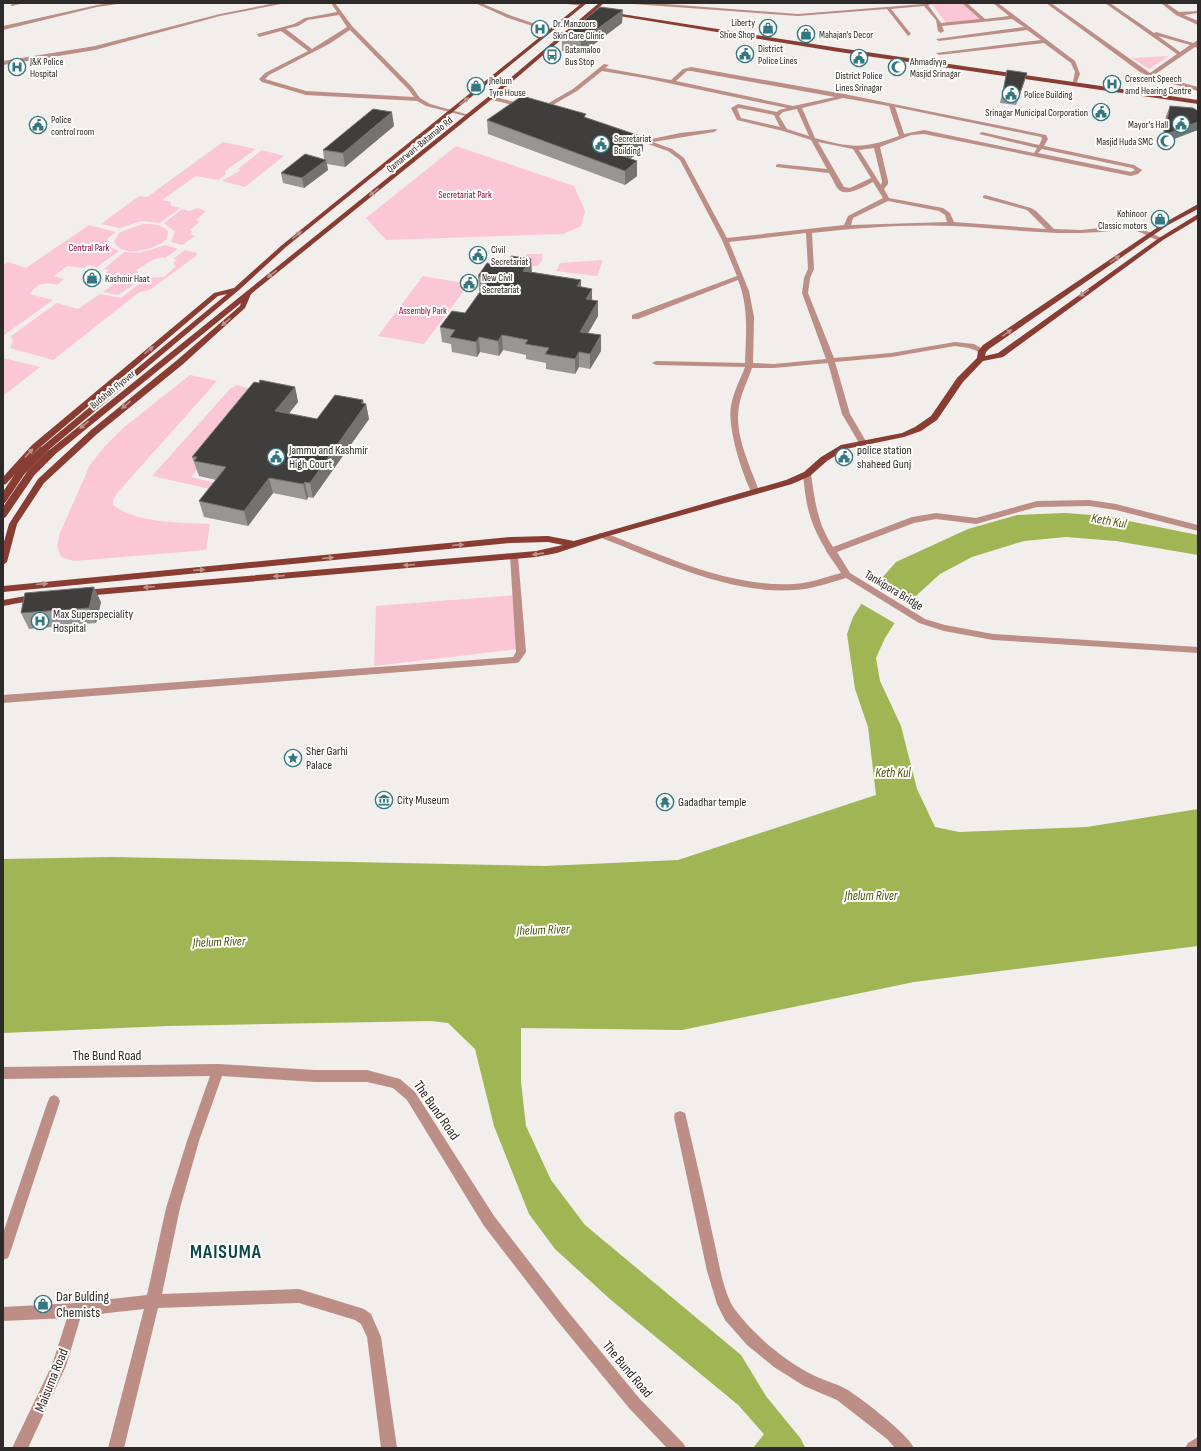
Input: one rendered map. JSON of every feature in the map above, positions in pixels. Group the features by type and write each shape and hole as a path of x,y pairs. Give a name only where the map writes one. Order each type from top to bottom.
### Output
{"main road":[{"name":"Qamarwari-Batamalo Rd","path":"237,289 284,246 550,30 582,6"},
{"path":"582,6 598,7 840,47 1198,99"},
{"name":"Qamarwari-Batamalo Rd","path":"249,292 490,98 598,7"},
{"path":"598,7 847,51 1198,102"},
{"path":"77,594 514,556 554,551 602,535 755,490 788,482 806,474 833,453 844,447 904,435 918,429 934,418 960,380 982,355 1151,234 1198,206"},
{"path":"982,355 1000,355 1161,239 1198,216"},
{"path":"3,482 35,447 216,294 237,289"},
{"name":"Budshah Flyover","path":"3,499 21,472 42,451 237,289"},
{"path":"3,562 13,524 41,481 94,432 179,363 243,308 249,292"},
{"name":"Budshah Flyover","path":"3,514 28,478 50,454 249,292"},
{"path":"3,489 33,493"},
{"path":"3,589 511,540 548,539 576,544"},
{"path":"3,602 45,596"}],"street":[{"path":"12,5 22,3"},
{"path":"3,28 109,3 123,3"},
{"path":"3,63 95,48 220,15 284,3"},
{"path":"477,3 510,17 550,30"},
{"path":"562,3 582,6"},
{"path":"633,3 798,15 934,3"},
{"path":"964,3 984,20"},
{"path":"995,3 1073,62 1078,69 1078,75 1075,81"},
{"path":"1048,3 1139,69 1150,75 1198,89"},
{"path":"1107,3 1180,54"},
{"path":"1163,3 1178,14 1198,22"},
{"path":"335,4 350,27 410,88 418,99 428,105 467,116"},
{"path":"925,4 940,25 941,33 939,39 938,61"},
{"path":"888,8 908,34"},
{"path":"1178,14 1198,12"},
{"path":"259,35 296,25 307,19 340,13"},
{"path":"940,25 1013,17"},
{"path":"350,27 312,51 267,74 262,79 264,81 306,92 418,99"},
{"path":"939,39 1028,28"},
{"path":"282,29 312,51"},
{"path":"1150,32 1197,44"},
{"path":"939,53 1046,41"},
{"path":"1150,75 1197,44"},
{"path":"542,109 575,90 603,67 795,107 844,191 851,190 874,178"},
{"path":"672,82 685,70 691,69 891,104 1041,136 1046,139 1035,154"},
{"path":"844,96 795,107 777,114 738,106 734,108 739,119 814,139 855,148 877,146 920,132 1131,174 1136,173 1139,170 1134,167 982,134"},
{"path":"490,98 550,112"},
{"path":"891,104 902,137"},
{"path":"777,114 784,130"},
{"path":"647,142 714,130"},
{"path":"621,133 670,150 682,159 725,240 741,277 749,305 749,366 735,405 734,419 737,439 755,490"},
{"path":"877,146 885,181 885,184 881,189"},
{"path":"855,148 887,199"},
{"path":"778,166 832,171"},
{"path":"985,198 1029,209 1034,212 1052,232"},
{"path":"847,227 850,217 887,199 940,209 948,214 951,224"},
{"path":"725,240 847,227 904,224 951,224 1052,232 1081,232 1127,227 1138,229 1161,239"},
{"path":"810,231 811,269 807,278 805,293 831,361 846,414 863,443"},
{"path":"635,317 741,277"},
{"path":"656,363 749,366 831,361 915,352 955,344 971,346 982,355"},
{"path":"602,535 688,567 746,584 773,587 795,587 851,578 830,551 822,536 811,508 806,474"},
{"path":"830,551 912,520 936,516 976,521 1037,504 1090,503 1116,507 1198,528"},
{"path":"3,699 516,660 521,652 514,556"},
{"name":"Tankipora Bridge","path":"851,578 922,621 944,628 992,637 1198,650"},
{"path":"116,1448 153,1301 173,1208 193,1141 218,1070"},
{"name":"The Bund Road","path":"3,1073 218,1070 315,1076 367,1076 388,1080 402,1087 411,1096 489,1221 560,1313 619,1385 678,1448"},
{"path":"3,1253 54,1101"},
{"path":"680,1116 714,1270 724,1304 730,1315 752,1340 779,1362 809,1381 842,1395 892,1434 906,1448"},
{"path":"3,1314 76,1310 153,1301 299,1296 359,1314 366,1319 374,1337 389,1448"},
{"name":"Maisuma Road","path":"20,1448 59,1366 76,1310"},
{"path":"1193,1448 1198,1445"}],"green space":[{"path":"931,3 964,3 984,20 947,24"},
{"path":"1169,56 1149,69 1132,58"},
{"name":"Central Park","path":"223,142 256,149 225,171 226,174 218,180 196,176 162,200 171,202 171,206 180,208 160,223 141,221 120,228 101,224 139,196 147,197"},
{"name":"Secretariat Park","path":"456,146 574,186 585,211 581,226 563,234 386,240 366,218"},
{"path":"262,150 284,156 245,187 222,181 241,170 238,169"},
{"path":"198,208 206,211 196,220 199,222 190,230 192,231 190,234 195,236 182,245 171,242 175,232 164,223 182,209 189,211"},
{"name":"Central Park","path":"143,224 162,227 168,231 167,239 155,246 139,251 124,250 118,247 114,241 120,232"},
{"name":"Central Park","path":"89,225 116,232 108,238 107,242 110,247 119,251 97,267 88,265 85,268 67,266 54,276 64,279 57,285 45,283 35,288 29,294 53,300 3,336 3,265 8,262 26,268"},
{"name":"Central Park","path":"166,245 178,249 165,258 158,258 146,263 136,270 138,272 136,275 145,277 118,295 103,292 122,278 105,273 109,270 104,269 124,252 139,253"},
{"path":"185,250 197,253 196,256 151,289 138,293 53,360 10,348 13,341 11,336 57,303 78,309 100,294 121,298 147,278 164,277 176,266 173,264 177,260 173,259"},
{"path":"526,254 542,254 542,260 538,266 523,267 527,260"},
{"path":"603,260 597,276 556,271 560,263"},
{"name":"Assembly Park","path":"423,276 469,284 424,344 378,336"},
{"path":"3,358 40,367 3,396"},
{"path":"190,375 217,381 117,493 113,500 113,505 135,516 147,519 210,524 206,550 74,561 61,557 57,546 60,533 90,465 105,446 123,428"},
{"path":"237,385 260,392 191,477 227,486 224,492 152,476 230,389"},
{"path":"516,595 518,649 374,666 376,606"}],"water":[{"name":"Jhelum River","path":"1065,513 1104,516 1198,535 1198,555 1116,541 1066,537 1024,541 972,557 940,574 907,604 885,638 876,658 880,681 901,726 917,789 935,827 959,832 1087,827 1198,809 1198,946 914,982 682,1030 521,1028 521,1082 526,1126 551,1180 585,1225 741,1355 772,1406 760,1423 611,1300 555,1249 529,1214 494,1126 475,1049 448,1023 431,1021 168,1026 3,1033 3,859 112,857 545,866 678,860 876,795 868,727 855,689 847,634 853,617 867,595 896,562 968,529 1017,515"},
{"path":"777,1418 806,1448 753,1448"}],"pier":[{"path":"874,584 908,605 896,624 860,603"}],"building":[{"path":"600,7 623,10 581,41 562,38"},
{"path":"1007,70 1027,73 1019,95 1003,93"},
{"path":"522,96 586,114 584,117 643,137 614,153 637,161 625,171 487,120"},
{"path":"1170,106 1193,108 1198,111 1198,122 1164,135"},
{"path":"373,109 392,112 343,153 323,150"},
{"path":"305,154 326,160 302,178 281,173"},
{"path":"511,256 531,259 523,271 581,280 577,286 592,289 586,299 598,301 580,332 601,335 590,354 579,352 575,359 545,354 549,348 525,344 528,340 502,335 498,341 479,337 476,342 450,337 455,330 440,327 452,311 465,313 490,278 478,276 487,263 504,266"},
{"name":"Jammu and Kashmir High Court","path":"260,380 295,387 275,411 317,419 335,395 363,400 361,403 366,404 310,483 305,482 303,484 269,478 244,511 199,501 226,467 194,461 197,457 192,457 254,382 259,383"},
{"path":"94,587 89,608 21,613 25,593"}],"waterway":[{"path":"749,1398 756,1404 792,1448"}],"place":[{"name":"Liberty Shoe Shop","path":"768,28"},
{"name":"Dr. Manzoors Skin Care Clinic","path":"540,29"},
{"name":"Mahajan's Decor","path":"806,34"},
{"name":"District Police Lines","path":"745,54"},
{"name":"Batamaloo Bus Stop","path":"552,55"},
{"name":"District Police Lines Srinagar","path":"859,58"},
{"name":"J&K Police Hospital","path":"17,67"},
{"name":"Ahmadiyya Masjid Srinagar","path":"897,67"},
{"name":"Crescent Speech amd Hearing Centre","path":"1112,84"},
{"name":"Jhelum Tyre House","path":"476,86"},
{"name":"Police Building","path":"1011,94"},
{"name":"Srinagar Municipal Corporation","path":"1101,112"},
{"name":"Mayor's Hall","path":"1181,124"},
{"name":"Police control room","path":"38,125"},
{"name":"Masjid Huda SMC","path":"1166,141"},
{"name":"Secretariat Building","path":"601,144"},
{"name":"Kohinoor Classic motors","path":"1160,219"},
{"name":"Civil Secretariat","path":"478,255"},
{"name":"Kashmir Haat","path":"92,278"},
{"name":"New Civil Secretariat","path":"469,283"},
{"name":"Jammu and Kashmir High Court","path":"276,457"},
{"name":"police station shaheed Gunj","path":"844,457"},
{"name":"Max Superspeciality Hospital","path":"40,621"},
{"name":"Sher Garhi Palace","path":"293,758"},
{"name":"City Museum","path":"384,800"},
{"name":"Gadadhar temple","path":"665,802"},
{"name":"Dar Bulding Chemists","path":"43,1304"}],"district":[{"name":"MAISUMA","path":"226,1251"}],"water label":[{"name":"Keth Kul","path":"1109,520"},
{"name":"Keth Kul","path":"893,772"}]}
